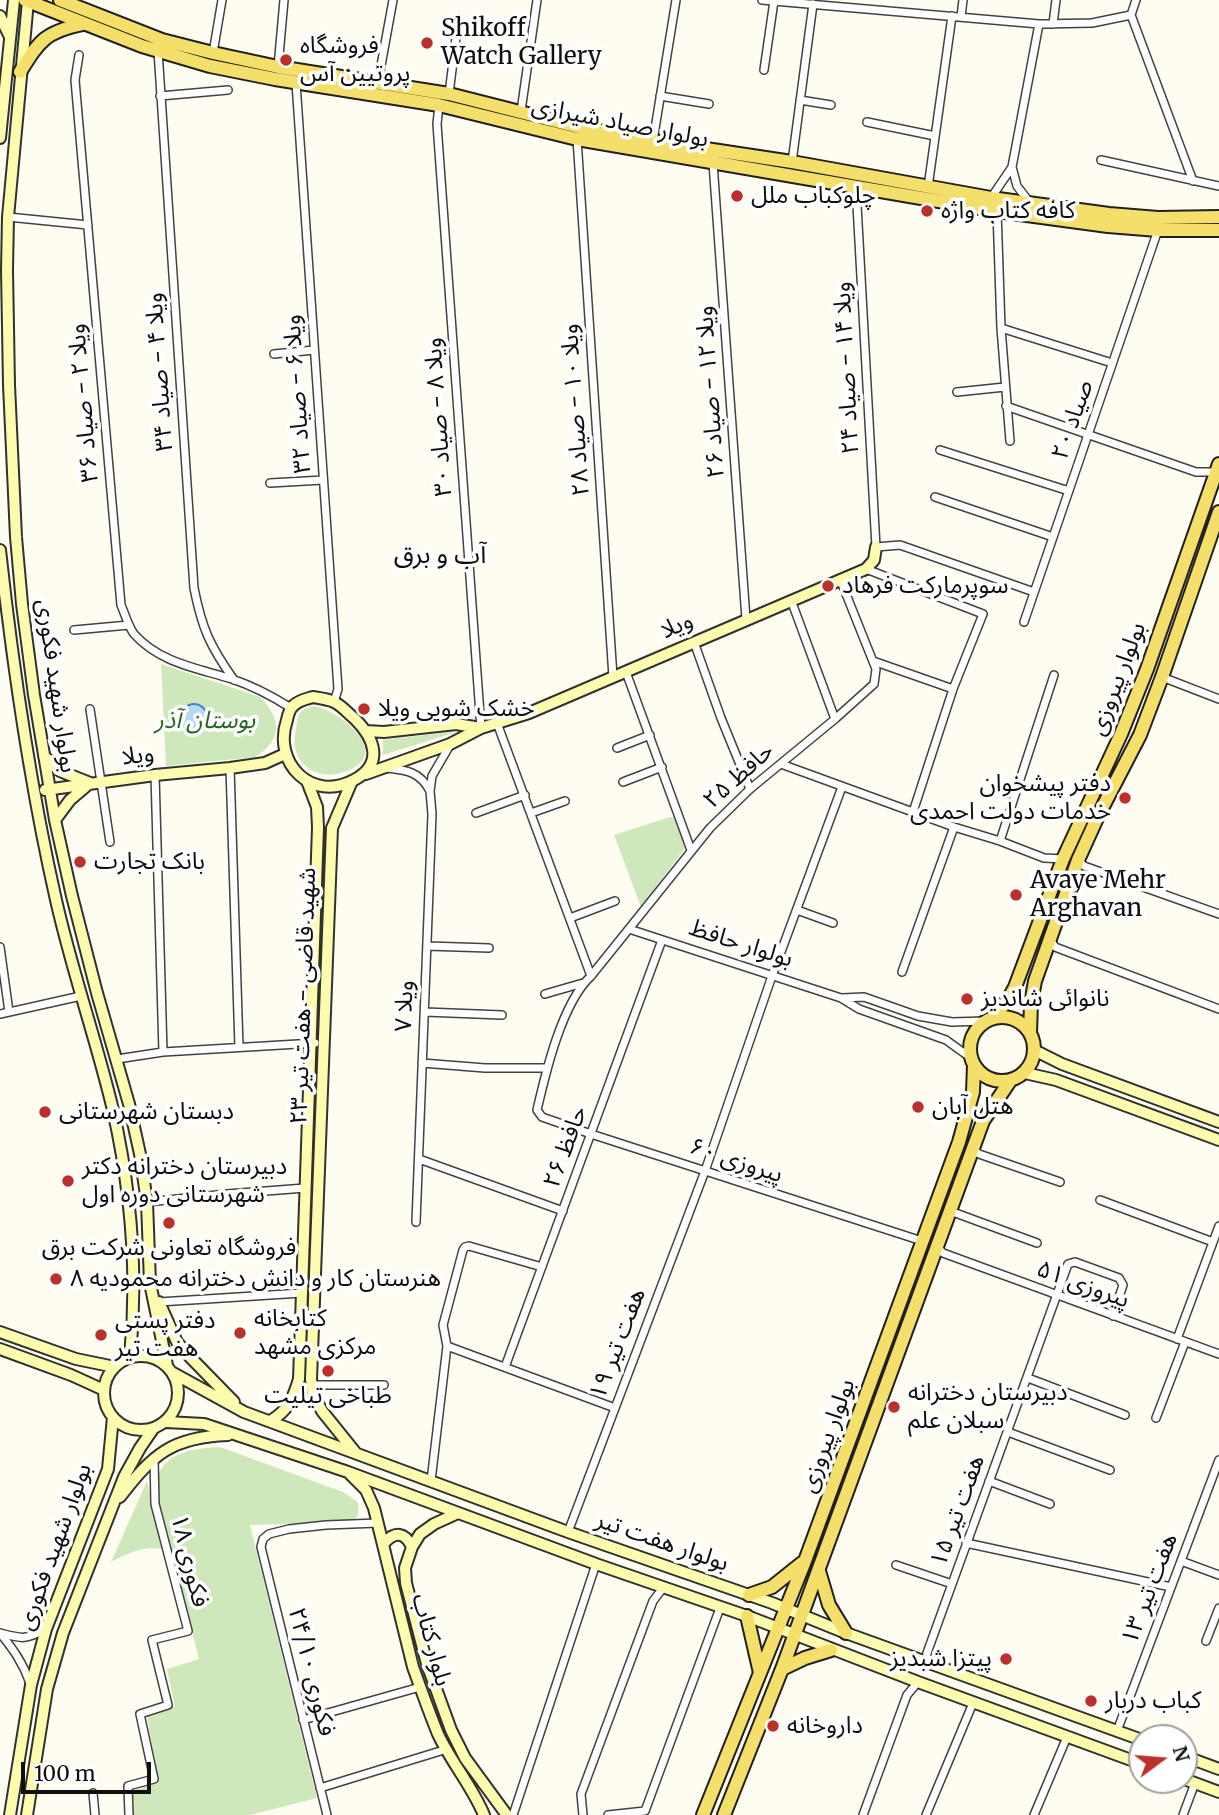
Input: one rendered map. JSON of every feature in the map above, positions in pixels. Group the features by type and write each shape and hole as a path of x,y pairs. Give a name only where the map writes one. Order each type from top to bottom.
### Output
{"main road":[{"name":"بولوار صیاد شیرازی","path":"24,0 158,51 210,66 296,83 439,105 577,139 792,162 991,198 1109,214 1158,218 1219,217"},
{"path":"0,138 10,38 24,0"},
{"name":"بولوار شهید فکوری","path":"24,0 8,217 7,270 16,537 23,617 55,820 72,896 129,1104 147,1202 150,1283 170,1369"},
{"name":"بولوار صیاد شیرازی","path":"62,1 162,40 213,53 278,67 449,94 579,127 653,141 698,154 713,163 997,211 1108,226 1158,230 1219,230"},
{"path":"0,16 10,38"},
{"path":"20,72 36,46 51,33 86,24"},
{"name":"بولوار پیروزی","path":"990,1020 1015,987 1063,859 1121,734 1147,669 1218,468"},
{"name":"بولوار پیروزی","path":"1030,1033 1035,981 1078,860 1138,739 1219,512"},
{"path":"866,569 874,560 876,547"},
{"name":"بولوار شهید فکوری","path":"0,550 18,698 56,900 113,1109 123,1159 134,1283 130,1357"},
{"name":"ویلا","path":"366,774 450,744 481,727 529,713 866,569"},
{"path":"313,697 334,702 366,731 373,743 373,759 366,774 338,787 324,788 307,781 293,769 285,754 284,728 291,708 300,701 313,697"},
{"name":"ویلا","path":"366,731 384,732 456,724 481,727"},
{"name":"ویلا","path":"35,791 265,763 285,754"},
{"path":"44,756 60,771 96,783"},
{"name":"شهید قاضی - هفت تیر ۲۳","path":"295,1392 299,1379 318,827 317,807 307,781"},
{"name":"شهید قاضی - هفت تیر ۲۳","path":"312,1389 332,828 352,781"},
{"path":"55,820 70,800 96,783"},
{"path":"1010,1018 1030,1033 1033,1058 1024,1073 1010,1081 993,1081 985,1077 972,1062 971,1041 974,1033 990,1020 1010,1018"},
{"path":"1034,1050 1062,1064 1219,1122"},
{"name":"بولوار پیروزی","path":"703,1815 805,1561 959,1142 973,1092 972,1062"},
{"path":"1024,1073 1056,1080 1219,1140"},
{"name":"بولوار پیروزی","path":"724,1815 819,1571 972,1148 983,1121 1010,1081"},
{"path":"150,1283 177,1342 244,1412"},
{"path":"0,1332 76,1359 114,1367"},
{"path":"0,1349 104,1390"},
{"path":"150,1356 159,1360 170,1369 177,1382 178,1403 173,1413 166,1422 153,1429 142,1431 121,1425 113,1418 104,1400 106,1382 114,1367 130,1357 150,1356"},
{"name":"بولوار هفت تیر","path":"170,1369 244,1412 1128,1735"},
{"path":"270,1421 287,1408 295,1392 303,1398 312,1389 333,1426 356,1454"},
{"name":"بولوار شهید فکوری","path":"10,1815 31,1685 46,1629 108,1468 113,1418"},
{"name":"بولوار هفت تیر","path":"166,1422 204,1424 348,1472 596,1564 747,1616 831,1650 1128,1759"},
{"name":"بولوار شهید فکوری","path":"27,1815 47,1689 63,1633 124,1477 153,1429"},
{"path":"112,1507 154,1457 170,1447 208,1436 235,1434"},
{"path":"108,1468 120,1466 124,1477"},
{"name":"بلوار کتاب","path":"348,1472 366,1490 374,1508 414,1667 439,1735 484,1815"},
{"path":"412,1547 420,1534 458,1513"},
{"path":"384,1543 390,1536 400,1534 408,1539 412,1547"},
{"name":"بلوار کتاب","path":"412,1547 405,1568 406,1583 427,1664 460,1749 490,1795 507,1815"},
{"path":"749,1595 772,1587 805,1561"},
{"path":"819,1571 829,1605 846,1633"},
{"path":"747,1616 760,1673"},
{"path":"782,1669 831,1650"},
{"path":"1198,1761 1219,1769"},
{"path":"1198,1784 1219,1792"}],"street":[{"path":"213,53 222,0"},
{"path":"278,67 284,0"},
{"path":"378,82 393,0"},
{"path":"521,111 537,0"},
{"path":"653,141 676,0"},
{"path":"762,0 1039,24 1092,23 1131,15"},
{"path":"884,10 885,0"},
{"path":"961,16 963,0"},
{"path":"1054,24 1056,0"},
{"path":"1136,0 1131,15 1193,181"},
{"path":"764,70 774,1"},
{"path":"792,162 809,3"},
{"path":"928,187 952,16"},
{"path":"449,94 458,21"},
{"path":"991,198 1012,167 1039,24"},
{"name":"ویلا ۴ - صیاد ۳۴","path":"158,51 194,588 199,616 206,633 214,651 234,680"},
{"name":"ویلا ۲ - صیاد ۳۶","path":"79,55 75,80 121,605 132,632 148,648 166,659 234,680 268,694 291,708"},
{"name":"ویلا ۶ - صیاد ۳۲","path":"296,83 338,689 334,702"},
{"path":"160,96 228,90"},
{"path":"660,96 709,104"},
{"path":"800,100 831,105"},
{"name":"ویلا ۸ - صیاد ۳۰","path":"439,105 437,124 481,727"},
{"path":"867,122 936,136"},
{"name":"ویلا ۱۰ - صیاد ۲۸","path":"577,139 613,677"},
{"path":"1101,160 1219,186"},
{"name":"ویلا ۱۲ - صیاد ۲۶","path":"713,163 746,619"},
{"path":"1012,167 1017,186 1030,203"},
{"name":"ویلا ۱۴ - صیاد ۲۴","path":"856,187 876,547"},
{"path":"997,211 1001,328 1010,441"},
{"path":"8,217 88,225"},
{"name":"صیاد ۲۰","path":"1024,622 1158,230"},
{"path":"1001,328 1112,363"},
{"path":"274,354 314,350"},
{"path":"957,392 1005,387"},
{"path":"1006,406 1196,472 1218,468"},
{"path":"940,450 1069,491"},
{"path":"270,483 323,480"},
{"path":"935,497 1053,537"},
{"path":"876,547 900,545 1034,592"},
{"path":"866,569 983,614 953,689 913,812"},
{"path":"840,579 873,661 953,689"},
{"path":"791,600 835,719"},
{"path":"74,630 129,625"},
{"path":"694,642 750,789"},
{"name":"حافظ ۲۵","path":"583,983 592,976 710,828 750,789 874,684 876,669 873,661"},
{"path":"626,672 691,850"},
{"path":"1000,841 1054,675"},
{"path":"1162,677 1219,699"},
{"path":"90,709 96,783 110,842"},
{"path":"497,723 592,976"},
{"path":"617,748 650,735"},
{"path":"430,791 432,776 450,744"},
{"path":"781,764 1044,858 1063,859"},
{"path":"383,767 410,770 426,783 430,791"},
{"path":"623,782 662,767"},
{"path":"230,768 239,1047"},
{"path":"155,775 163,1052"},
{"name":"هفت تیر ۱۹","path":"568,1531 705,1171 772,976 842,787"},
{"name":"ویلا ۷","path":"416,1222 432,814 430,791"},
{"path":"476,813 525,795"},
{"path":"531,813 565,801"},
{"path":"902,972 954,827"},
{"path":"1078,860 1084,866 1219,914"},
{"path":"570,918 615,901"},
{"path":"796,910 833,923"},
{"name":"بولوار حافظ","path":"629,929 841,998"},
{"path":"1050,939 1055,947 1219,1009"},
{"name":"حافظ ۲۶","path":"505,1367 662,940"},
{"path":"427,946 489,948"},
{"path":"0,947 9,1012"},
{"path":"545,994 583,983"},
{"path":"422,1063 485,1068 547,1068 563,1021 583,983"},
{"path":"0,1014 81,996"},
{"path":"841,998 863,997 919,1016 951,1022 990,1020"},
{"path":"841,998 859,1009 946,1040 972,1062"},
{"path":"425,1012 502,1015"},
{"path":"117,1059 163,1052 323,1043"},
{"name":"پیروزی ۶۰","path":"547,1068 537,1110 542,1117 922,1241"},
{"path":"972,1148 979,1154 1060,1182"},
{"path":"419,1159 563,1210"},
{"path":"147,1202 305,1188"},
{"path":"1100,1200 1212,1245 1219,1252"},
{"path":"950,1211 1037,1243"},
{"path":"1156,1418 1219,1226"},
{"path":"431,1481 447,1346 443,1325 463,1250 469,1246 542,1267"},
{"name":"پیروزی ۵۱","path":"937,1247 943,1253 1056,1296 1219,1354"},
{"name":"هفت تیر ۱۵","path":"926,1661 1068,1264 1075,1262 1119,1278 1123,1285 1113,1316"},
{"path":"159,1302 302,1293"},
{"path":"447,1346 615,1408"},
{"path":"1028,1378 1125,1415"},
{"path":"312,1389 384,1385"},
{"path":"1008,1432 1110,1470"},
{"name":"فکوری ١٨","path":"129,1815 128,1786 154,1779 140,1714 168,1705 152,1640 188,1631 155,1504 154,1457"},
{"name":"هفت تیر ۱۳","path":"1117,1731 1219,1460"},
{"path":"989,1481 1050,1504"},
{"name":"فکوری ۲۴/۱۰","path":"327,1815 261,1547 263,1539 269,1534 289,1529 379,1523"},
{"path":"966,1543 1171,1587"},
{"path":"1181,1561 1219,1575"},
{"path":"507,1815 517,1798 596,1564"},
{"path":"896,1565 952,1584"},
{"path":"583,1815 581,1794 653,1601 663,1588"},
{"path":"608,1815 645,1811 720,1608"},
{"path":"1206,1642 1219,1608"},
{"path":"0,1633 20,1638 46,1629"},
{"path":"0,1633 24,1666 31,1685"},
{"path":"873,1815 864,1813 907,1695 918,1682"},
{"path":"303,1720 420,1687"},
{"path":"926,1815 973,1703"},
{"path":"1034,1815 1067,1737"},
{"path":"320,1788 447,1749"},
{"path":"93,1793 94,1815"},
{"path":"1184,1815 1191,1794"}],"green space":[{"name":"بوستان آذر","path":"161,664 260,697 275,721 275,736 271,744 255,757 166,766"},
{"path":"315,706 338,717 359,735 365,756 359,765 344,772 323,774 306,766 300,759 295,740 298,716 303,710"},
{"path":"460,731 383,755 383,740"},
{"path":"670,817 676,818 685,848 641,907 614,835"},
{"path":"220,1447 343,1492 358,1502 358,1515 353,1522 250,1525 317,1798 250,1815 132,1815 131,1791 158,1783 147,1716 175,1707 167,1669 199,1659 158,1503 157,1478 169,1461 184,1452"},
{"path":"147,1481 162,1549 136,1551 111,1562"}],"water":[{"path":"194,704 203,708 207,717 203,726 194,730 185,726 181,717 185,708"}],"place":[{"name":"Shikoff Watch Gallery","path":"427,43"},
{"name":"فروشگاه پروتیین آس","path":"286,60"},
{"name":"چلوکباب ملل","path":"737,196"},
{"name":"کافه کتاب واژه","path":"927,211"},
{"name":"سوپرمارکت فرهاد","path":"828,586"},
{"name":"خشک شویی ویلا","path":"364,709"},
{"name":"دفتر پیشخوان خدمات دولت احمدی","path":"1125,798"},
{"name":"بانک تجارت","path":"80,862"},
{"name":"Avaye Mehr Arghavan","path":"1016,895"},
{"name":"نانوائی شاندیز","path":"967,999"},
{"name":"هتل آبان","path":"918,1107"},
{"name":"دبستان شهرستانی","path":"45,1112"},
{"name":"دبیرستان دخترانه دکتر شهرستانی دوره اول","path":"68,1181"},
{"name":"فروشگاه تعاونی شرکت برق","path":"169,1223"},
{"name":"هنرستان کار و دانش دخترانه محمودیه ۸","path":"56,1279"},
{"name":"کتابخانه مرکزی مشهد","path":"240,1333"},
{"name":"دفتر پستی هفت تیر","path":"101,1335"},
{"name":"طباخی تیلیت","path":"328,1371"},
{"name":"دبیرستان دخترانه سبلان علم","path":"894,1407"},
{"name":"پیتزا شبدیز","path":"1006,1659"},
{"name":"کباب دربار","path":"1091,1701"},
{"name":"داروخانه","path":"773,1726"}],"district":[{"name":"آب و برق","path":"440,556"}]}
